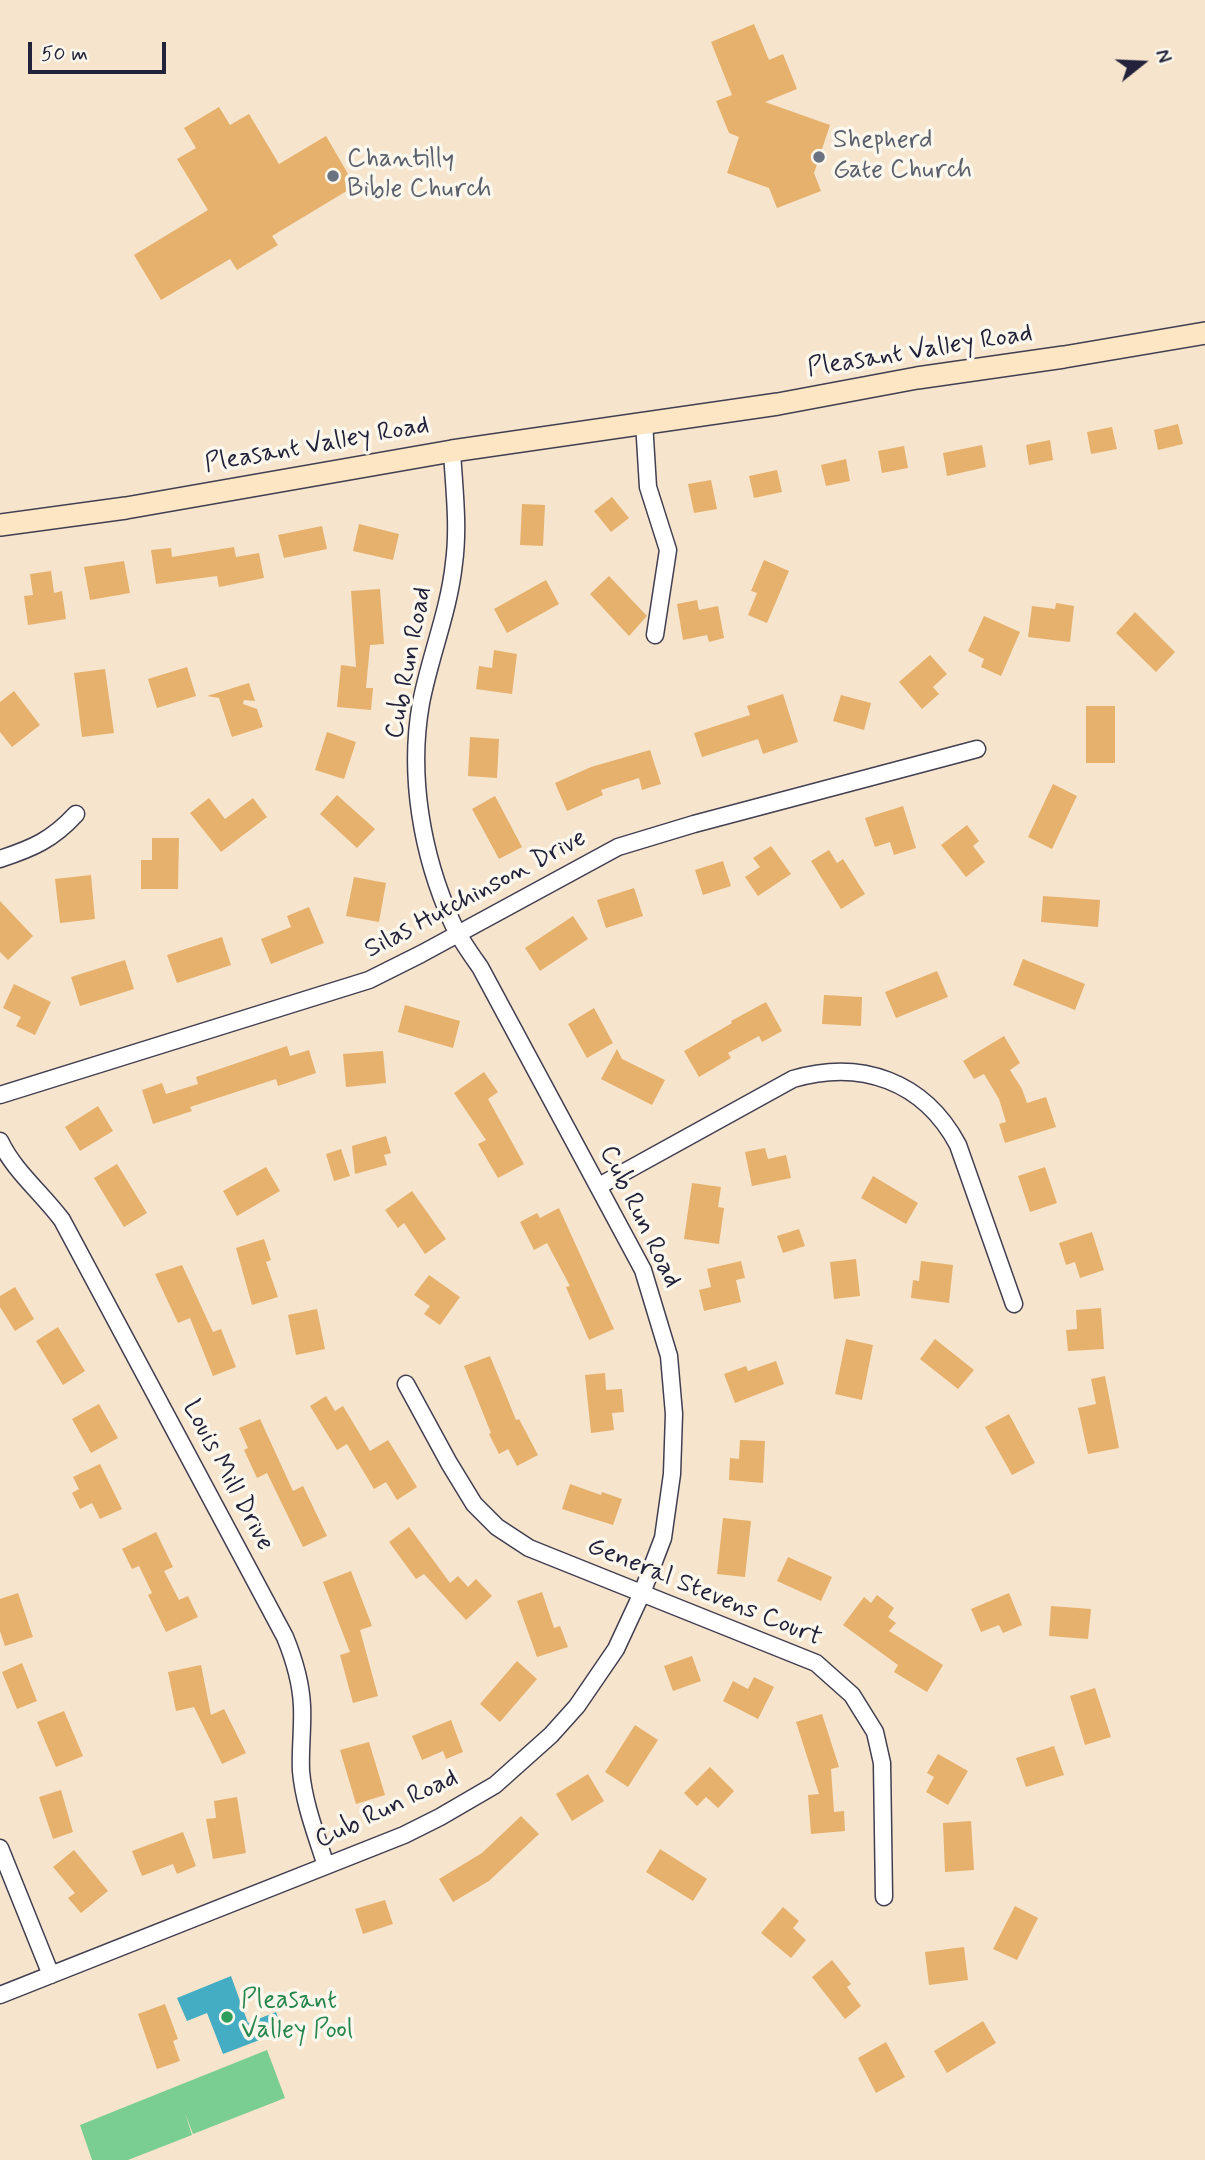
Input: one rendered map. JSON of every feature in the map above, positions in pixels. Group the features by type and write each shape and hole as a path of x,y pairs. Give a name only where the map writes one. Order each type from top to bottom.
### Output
{"main road":[{"name":"Pleasant Valley Road","path":"0,525 126,508 452,451 778,404 917,377 1064,357 1205,333"}],"street":[{"path":"643,422 648,487 668,550 654,635"},
{"name":"Cub Run Road","path":"0,1995 404,1835 495,1785 551,1735 577,1706 616,1649 642,1593 663,1538 672,1474 674,1413 669,1356 643,1270 480,967 458,934 434,873 423,835 416,747 421,706 447,606 454,564 456,543 452,451"},
{"name":"Silas Hutchinson Drive","path":"0,1095 369,980 618,847 707,820 978,749"},
{"path":"0,859 41,844 76,814"},
{"path":"599,1186 793,1079 823,1072 873,1075 914,1093 942,1119 951,1132 958,1145 1014,1304"},
{"name":"Louis Mill Drive","path":"0,1141 18,1170 45,1197 62,1220 285,1637 299,1683 302,1706 301,1772 305,1802 326,1866"},
{"name":"General Stevens Court","path":"405,1384 474,1504 497,1527 529,1548 816,1663 852,1695 875,1732 882,1763 884,1897"},
{"path":"0,1848 51,1975"}],"green space":[{"path":"267,2050 285,2098 193,2134 185,2113 192,2135 128,2160 92,2160 80,2125"}],"water":[{"name":"Pleasant Valley Pool","path":"231,1976 248,2023 276,2012 283,2031 223,2054 207,2013 187,2021 177,1998"}],"building":[{"path":"754,24 769,60 783,54 797,89 765,102 830,125 814,173 821,191 777,208 769,188 727,173 739,137 729,133 716,101 732,95 711,42"},
{"name":"Chantilly Bible Church","path":"219,107 230,125 249,114 279,164 326,136 355,186 272,236 278,245 237,270 230,259 161,300 134,255 208,210 177,159 196,148 184,128"},
{"path":"1178,424 1183,444 1158,450 1154,430"},
{"path":"1112,427 1117,449 1091,454 1087,432"},
{"path":"1050,440 1053,460 1029,465 1026,445"},
{"path":"982,445 986,467 947,476 943,453"},
{"path":"904,446 908,468 882,473 878,451"},
{"path":"846,459 850,481 826,486 821,465"},
{"path":"777,470 782,492 754,498 749,476"},
{"path":"711,480 717,509 694,513 688,484"},
{"path":"612,497 629,518 611,532 594,511"},
{"path":"522,504 545,505 543,546 520,545"},
{"path":"359,524 399,534 393,560 353,551"},
{"path":"322,526 327,549 284,558 278,535"},
{"path":"234,547 236,557 259,553 264,578 219,587 217,576 156,584 151,550 171,548 172,557"},
{"path":"764,560 789,571 767,623 748,615 757,593 751,591"},
{"path":"124,561 130,593 90,600 84,567"},
{"path":"51,571 54,593 62,591 66,619 28,625 24,596 33,595 30,574"},
{"path":"609,576 647,616 629,636 590,594"},
{"path":"546,580 559,604 507,633 494,609"},
{"path":"380,589 384,644 370,645 366,688 373,688 371,710 337,707 341,665 356,667 351,591"},
{"path":"697,600 699,610 718,606 724,638 709,642 707,635 683,640 677,604"},
{"path":"1056,603 1074,606 1070,642 1028,637 1032,606 1055,609"},
{"path":"1135,612 1175,652 1156,672 1116,633"},
{"path":"984,616 1020,632 1001,676 981,667 984,659 968,651"},
{"path":"494,650 517,654 512,694 476,689 479,666 492,668"},
{"path":"930,655 947,674 933,687 939,694 922,709 899,682"},
{"path":"187,667 196,696 157,708 148,679"},
{"path":"105,669 114,733 82,737 74,673"},
{"path":"249,683 255,701 244,700 243,704 257,709 263,727 232,737 219,698 207,696"},
{"path":"14,691 40,725 12,747 0,732 0,702"},
{"path":"783,694 798,742 763,754 758,739 702,757 694,733 750,715 747,706"},
{"path":"841,695 871,703 864,730 833,721"},
{"path":"1086,706 1115,706 1115,763 1086,763"},
{"path":"327,732 356,742 344,779 315,770"},
{"path":"470,737 499,739 497,778 468,776"},
{"path":"650,750 661,784 642,790 639,778 601,790 603,795 567,811 555,783 591,767"},
{"path":"1053,784 1077,796 1052,849 1028,837"},
{"path":"337,795 375,829 357,848 320,814"},
{"path":"495,796 522,847 499,859 472,809"},
{"path":"209,798 225,819 253,798 267,817 221,852 190,813"},
{"path":"903,806 916,848 894,855 890,842 875,847 865,818"},
{"path":"967,825 979,841 973,846 985,862 966,877 941,845"},
{"path":"152,838 179,838 178,889 141,889 141,860 152,860"},
{"path":"771,846 791,874 758,896 745,877 760,867 753,858"},
{"path":"829,850 837,863 843,859 865,894 841,909 811,861"},
{"path":"723,861 731,886 703,895 695,870"},
{"path":"91,875 95,919 60,923 55,879"},
{"path":"354,877 386,883 379,922 346,916"},
{"path":"634,888 643,916 606,928 597,900"},
{"path":"1043,896 1100,900 1098,927 1041,922"},
{"path":"0,901 33,936 8,960 0,952"},
{"path":"309,907 324,943 271,964 261,939 291,927 287,916"},
{"path":"573,916 588,939 540,971 525,948"},
{"path":"222,937 231,965 177,983 167,955"},
{"path":"1023,959 1085,984 1075,1010 1013,985"},
{"path":"125,960 134,989 80,1006 71,977"},
{"path":"937,971 948,997 896,1018 885,992"},
{"path":"14,984 51,1002 35,1035 16,1026 21,1017 3,1008"},
{"path":"824,995 862,997 861,1026 822,1024"},
{"path":"766,1002 782,1031 762,1042 759,1036 728,1053 731,1058 699,1077 684,1051"},
{"path":"405,1005 460,1021 453,1048 398,1032"},
{"path":"594,1008 613,1043 587,1058 568,1024"},
{"path":"1004,1036 1020,1063 1010,1070 1027,1103 1046,1097 1056,1127 1005,1143 999,1124 1006,1122 999,1099 984,1074 974,1079 963,1061"},
{"path":"287,1046 290,1056 309,1050 316,1073 278,1086 276,1079 190,1107 192,1111 153,1124 142,1090 162,1083 166,1094 198,1084 196,1077"},
{"path":"617,1049 622,1059 665,1080 652,1105 601,1079"},
{"path":"383,1051 386,1083 346,1087 343,1054"},
{"path":"484,1072 498,1092 488,1099 524,1164 498,1178 478,1144 486,1140 454,1093"},
{"path":"98,1106 113,1131 80,1151 65,1127"},
{"path":"386,1136 391,1153 384,1155 387,1165 355,1174 352,1146"},
{"path":"765,1148 768,1159 786,1155 791,1178 752,1186 745,1152"},
{"path":"341,1149 350,1176 334,1181 326,1154"},
{"path":"117,1164 147,1213 124,1227 94,1178"},
{"path":"266,1167 280,1191 237,1216 223,1191"},
{"path":"1045,1167 1057,1203 1030,1212 1018,1176"},
{"path":"873,1176 918,1203 906,1224 861,1198"},
{"path":"692,1183 721,1187 718,1207 724,1208 719,1244 684,1239"},
{"path":"412,1191 446,1239 425,1254 404,1223 398,1228 385,1210"},
{"path":"559,1208 614,1329 589,1340 566,1287 570,1286 547,1243 534,1250 520,1222 537,1213 540,1218"},
{"path":"799,1229 805,1246 783,1253 777,1236"},
{"path":"1092,1232 1104,1270 1080,1278 1075,1262 1066,1265 1059,1243"},
{"path":"264,1239 271,1260 266,1262 278,1297 252,1305 236,1248"},
{"path":"856,1259 860,1296 834,1299 830,1262"},
{"path":"741,1261 745,1278 736,1280 741,1302 704,1311 699,1290 711,1287 707,1269"},
{"path":"921,1261 953,1265 949,1303 911,1298 913,1280 919,1281"},
{"path":"182,1265 213,1332 221,1329 236,1367 213,1376 190,1318 178,1323 155,1274"},
{"path":"429,1275 460,1297 440,1325 424,1314 430,1306 414,1295"},
{"path":"15,1287 34,1319 15,1331 0,1307 0,1296"},
{"path":"1101,1308 1104,1349 1068,1351 1066,1330 1077,1329 1076,1310"},
{"path":"317,1309 325,1349 296,1355 288,1315"},
{"path":"58,1327 85,1371 63,1385 36,1341"},
{"path":"846,1339 873,1345 862,1400 835,1394"},
{"path":"935,1339 974,1370 958,1389 920,1359"},
{"path":"490,1356 516,1420 519,1419 538,1455 517,1466 508,1449 499,1454 464,1366"},
{"path":"776,1361 784,1384 735,1403 724,1374 746,1366 748,1371"},
{"path":"605,1373 606,1390 622,1389 624,1412 612,1413 614,1430 591,1433 585,1375"},
{"path":"1105,1376 1119,1448 1088,1454 1078,1408 1096,1404 1091,1379"},
{"path":"326,1396 335,1411 343,1406 370,1451 388,1440 417,1487 397,1500 386,1482 374,1489 347,1444 337,1450 310,1406"},
{"path":"99,1404 118,1438 91,1453 72,1419"},
{"path":"1009,1414 1035,1463 1012,1475 985,1427"},
{"path":"260,1419 293,1491 303,1486 327,1536 303,1547 267,1473 257,1478 244,1450 248,1448 239,1428"},
{"path":"740,1440 765,1441 763,1483 729,1480 730,1458 739,1459"},
{"path":"100,1464 122,1509 100,1519 92,1503 80,1509 72,1493 79,1489 73,1477"},
{"path":"570,1484 622,1499 613,1525 562,1509"},
{"path":"723,1518 751,1521 745,1577 717,1574"},
{"path":"409,1527 450,1583 458,1576 468,1587 476,1579 492,1596 466,1620 424,1574 416,1579 389,1542"},
{"path":"156,1532 173,1567 164,1571 179,1600 188,1596 198,1617 166,1632 148,1595 152,1593 139,1566 132,1569 122,1549"},
{"path":"788,1557 832,1577 821,1601 777,1581"},
{"path":"351,1571 372,1626 360,1630 378,1696 353,1703 340,1655 350,1652 323,1582"},
{"path":"542,1592 554,1628 560,1626 568,1647 537,1657 517,1601"},
{"path":"18,1593 33,1637 5,1646 0,1631 0,1599"},
{"path":"1009,1593 1022,1625 1003,1633 999,1625 981,1632 971,1609"},
{"path":"877,1595 894,1608 888,1617 896,1623 889,1631 943,1665 927,1692 894,1672 898,1665 843,1625 864,1597 871,1603"},
{"path":"1051,1606 1091,1609 1088,1639 1049,1636"},
{"path":"692,1656 701,1681 673,1691 664,1666"},
{"path":"517,1661 537,1679 500,1722 480,1704"},
{"path":"22,1663 37,1701 17,1709 2,1672"},
{"path":"201,1665 211,1715 224,1709 246,1753 222,1764 194,1707 176,1711 168,1672"},
{"path":"754,1677 774,1687 758,1719 723,1701 733,1681 748,1689"},
{"path":"1095,1688 1111,1737 1085,1745 1070,1696"},
{"path":"64,1711 83,1756 56,1767 37,1722"},
{"path":"822,1714 839,1767 831,1769 834,1812 844,1811 845,1831 811,1834 808,1795 819,1794 796,1722"},
{"path":"451,1720 463,1752 446,1759 443,1751 422,1760 412,1736"},
{"path":"635,1725 658,1740 628,1787 605,1772"},
{"path":"369,1742 385,1795 356,1804 340,1750"},
{"path":"1054,1746 1064,1775 1026,1787 1016,1758"},
{"path":"938,1754 968,1771 948,1805 926,1792 934,1777 927,1773"},
{"path":"710,1767 734,1791 718,1808 706,1797 697,1806 684,1793"},
{"path":"588,1774 604,1801 572,1821 556,1794"},
{"path":"61,1790 73,1832 53,1839 39,1797"},
{"path":"237,1797 246,1853 213,1859 206,1819 216,1818 214,1801"},
{"path":"521,1816 539,1834 489,1881 453,1902 439,1879 482,1853"},
{"path":"971,1821 974,1870 945,1872 943,1823"},
{"path":"183,1832 196,1866 177,1874 173,1864 142,1876 132,1851"},
{"path":"660,1849 707,1879 693,1901 646,1872"},
{"path":"74,1850 108,1891 81,1913 68,1898 75,1893 53,1867"},
{"path":"385,1900 393,1924 363,1934 355,1909"},
{"path":"1015,1906 1038,1918 1017,1960 993,1949"},
{"path":"783,1907 799,1921 793,1928 806,1940 791,1958 761,1933"},
{"path":"964,1947 968,1980 929,1985 925,1952"},
{"path":"832,1960 851,1984 847,1987 861,2006 845,2019 812,1977"},
{"path":"165,2004 178,2039 173,2041 180,2061 157,2069 138,2014"},
{"path":"983,2021 996,2043 947,2073 934,2051"},
{"path":"886,2042 905,2077 876,2093 858,2058"}],"place":[{"name":"Shepherd Gate Church","path":"819,157"},
{"name":"Chantilly Bible Church","path":"333,176"},
{"name":"Pleasant Valley Pool","path":"227,2017"}]}
